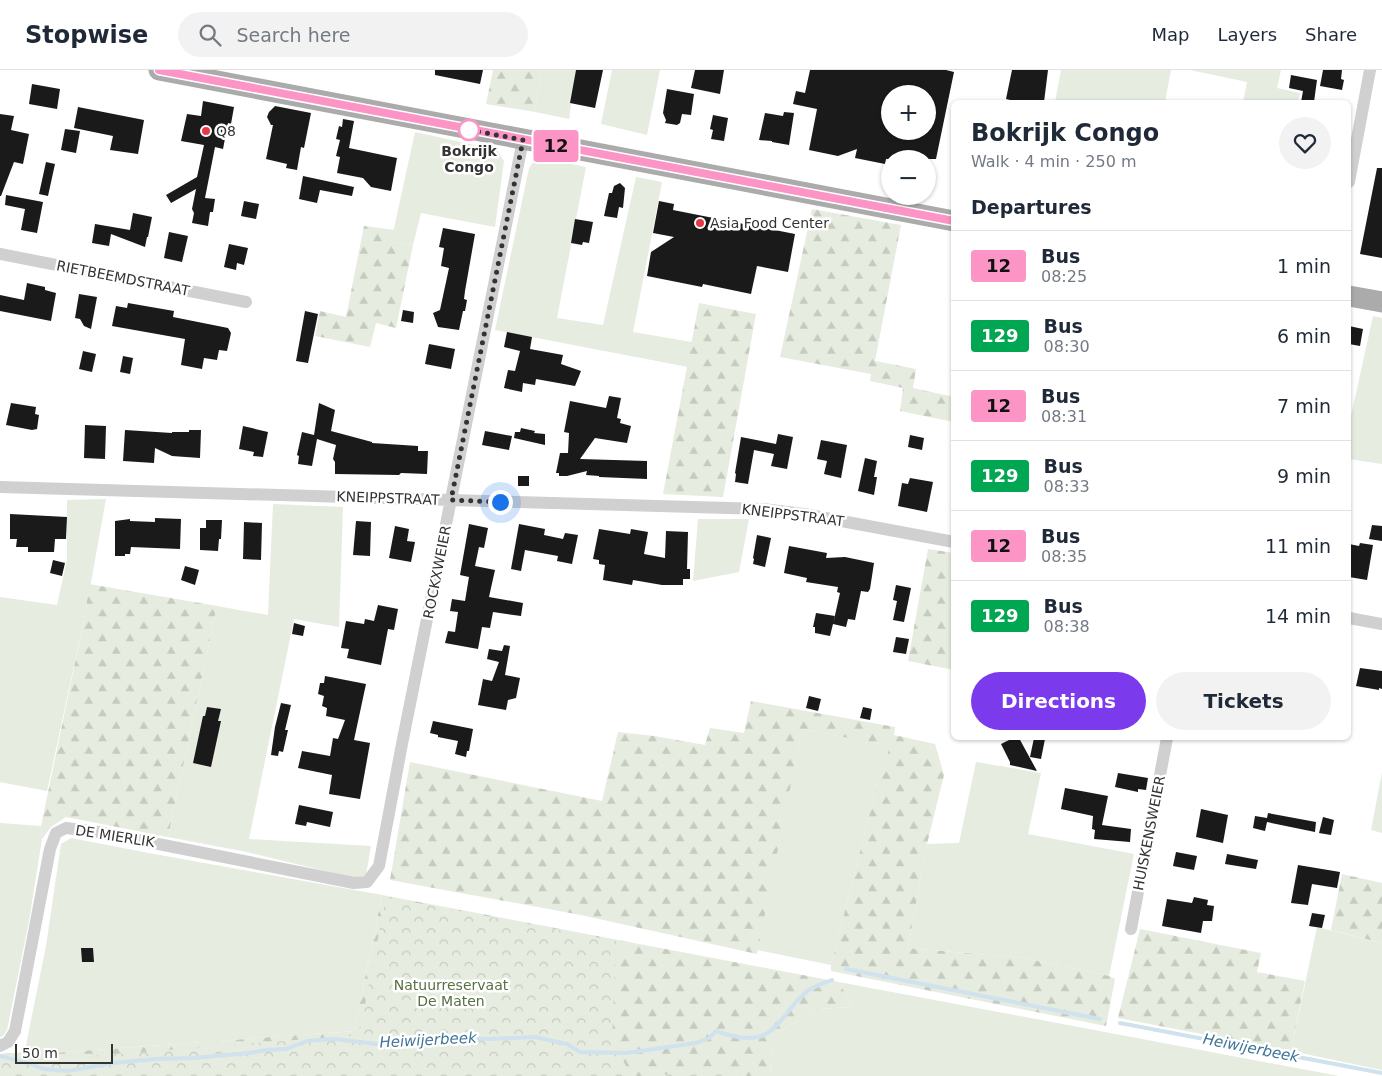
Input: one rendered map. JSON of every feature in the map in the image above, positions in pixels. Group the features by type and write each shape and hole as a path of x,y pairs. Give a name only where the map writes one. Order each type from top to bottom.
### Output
{"main road":[{"path":"159,70 214,75 523,140 951,220"},
{"path":"1351,296 1382,302"}],"street":[{"path":"1351,171 1370,70"},
{"name":"ROCKXWEIER","path":"367,882 379,866 523,140"},
{"name":"RIETBEEMDSTRAAT","path":"0,254 246,302"},
{"name":"KNEIPPSTRAAT","path":"0,487 762,509 804,514 951,541"},
{"path":"1351,618 1382,624"},
{"name":"HUISKENSWEIER","path":"1131,929 1167,740"},
{"name":"DE MIERLIK","path":"0,1046 8,1042 15,1031 50,849 56,833 66,828 98,832 354,883 367,882"}],"green space":[{"path":"493,70 541,70 535,112 486,104"},
{"path":"541,70 576,70 569,119 535,112"},
{"path":"612,70 660,70 647,135 601,124"},
{"path":"1061,70 1171,70 1165,100 1055,100"},
{"path":"1190,70 1281,70 1277,88 1300,93 1298,100 1243,100 1247,82"},
{"path":"415,132 497,150 504,161 495,227 421,213 413,245 391,242"},
{"path":"543,158 586,167 557,318 603,325 636,177 662,182 633,332 692,342 688,367 495,330 529,168 535,160"},
{"path":"812,209 901,225 875,361 916,369 913,388 951,396 951,421 900,411 903,388 870,381 871,374 780,357"},
{"path":"364,226 395,230 391,242 413,245 396,328 376,323 370,347 315,336 320,311 346,317"},
{"path":"699,303 756,314 723,497 663,494"},
{"path":"1373,316 1382,318 1382,464 1351,459 1351,416"},
{"path":"106,499 86,610 47,791 0,782 0,597 57,605 67,560 67,500"},
{"path":"273,504 343,507 339,627 294,619 249,839 371,846 366,875 354,878 247,852 168,837 217,606 268,615"},
{"path":"698,519 749,519 739,572 693,581"},
{"path":"928,549 951,553 951,669 908,661"},
{"path":"89,584 217,606 168,837 66,817 51,827 42,839 41,826 86,610"},
{"path":"751,701 895,727 894,735 935,744 944,775 927,844 908,948 1024,958 1109,976 1115,979 1106,1026 831,971 874,797 890,746 802,729 757,954 581,915 390,880 410,762 602,801 618,732 705,745 710,728 744,733"},
{"path":"802,729 891,746 874,797 831,965 757,950"},
{"path":"976,762 1041,773 1028,834 1134,854 1109,976 1024,958 908,948 927,844 959,843"},
{"path":"1382,772 1382,833 1371,830"},
{"path":"0,823 41,826 42,839 29,921 7,1030 0,1037"},
{"path":"71,838 382,895 354,1031 24,1055 46,946 61,844"},
{"path":"1342,874 1382,883 1382,943 1331,930"},
{"name":"Natuurreservaat De Maten","path":"382,895 839,982 853,1007 818,1009 781,1031 772,1045 770,1076 0,1076 0,1054 25,1052 25,1055 354,1031"},
{"name":"Natuurreservaat De Maten","path":"386,897 616,941 612,1042 632,1076 0,1076 0,1063 359,1035"},
{"path":"1317,927 1382,943 1382,1070 1291,1051"},
{"path":"1140,929 1261,953 1257,972 1305,981 1291,1051 1118,1018"},
{"path":"839,982 1339,1076 770,1076 772,1045 781,1031 818,1009 853,1007"},
{"path":"732,1068 741,1076 648,1076"}],"building":[{"path":"435,70 483,70 480,84 435,75"},
{"path":"576,70 603,70 595,108 570,103"},
{"path":"695,70 724,70 720,94 691,88"},
{"path":"810,70 946,70 954,72 936,159 936,150 881,150 881,163 855,158 857,149 838,156 809,150 817,109 793,104 796,91 805,93"},
{"path":"1012,70 1048,70 1044,100 1006,99"},
{"path":"1323,70 1342,70 1341,79 1344,80 1342,90 1320,86"},
{"path":"1291,75 1317,80 1314,100 1301,100 1303,91 1289,88"},
{"path":"32,84 60,89 57,109 29,104"},
{"path":"667,89 694,94 691,115 682,114 680,123 677,125 665,123 666,120 663,113"},
{"path":"203,101 234,107 231,124 228,123 223,149 215,147 205,198 215,199 213,212 210,212 208,226 192,223 194,213 192,209 196,189 171,203 166,195 197,177 204,145 181,141 187,114 201,116"},
{"path":"275,106 311,113 304,148 301,147 297,170 286,168 287,164 266,159 273,125 271,125 267,117"},
{"path":"78,107 144,120 138,154 110,150 113,136 74,128"},
{"path":"784,112 794,113 789,145 759,140 765,113 783,116"},
{"path":"0,114 14,116 11,130 29,134 23,164 14,162 1,196 0,196"},
{"path":"713,115 728,118 724,141 711,139 713,130 710,129"},
{"path":"343,119 354,121 349,148 397,158 391,191 371,187 363,178 337,173 340,157 336,156 340,140 336,139 339,126 342,127"},
{"path":"65,129 80,131 76,153 61,150"},
{"path":"46,162 55,164 48,196 39,194"},
{"path":"1377,168 1382,168 1382,258 1360,254"},
{"path":"303,176 354,187 352,196 320,190 317,203 299,199"},
{"path":"620,183 625,188 623,208 619,207 617,218 604,216 609,193 612,193 614,186"},
{"path":"6,195 43,202 37,233 21,230 25,209 5,205"},
{"path":"244,201 259,204 256,219 241,216"},
{"path":"659,201 674,204 673,210 795,234 788,272 757,266 751,294 703,284 702,287 647,276 651,252 674,237 653,233"},
{"path":"133,213 152,217 145,247 111,234 109,246 92,243 95,224 130,230"},
{"path":"575,219 593,222 589,243 583,242 582,245 571,243"},
{"path":"443,228 475,234 464,299 467,300 459,330 438,327 433,313 440,310 449,268 441,266 444,248 439,247"},
{"path":"169,232 188,236 182,262 164,258"},
{"path":"229,244 248,248 244,265 237,263 236,270 224,267"},
{"path":"27,283 45,287 45,290 56,293 51,321 0,311 0,295 24,300"},
{"path":"79,294 97,297 91,329 84,326 80,319 75,318"},
{"path":"128,303 174,311 173,317 228,328 231,333 227,351 219,350 217,360 204,358 202,369 181,365 185,339 112,326 116,306 127,308"},
{"path":"403,310 414,312 413,323 401,321"},
{"path":"305,311 318,314 308,363 296,361"},
{"path":"1351,326 1363,329 1360,346 1351,344"},
{"path":"507,332 532,337 530,349 563,355 561,364 581,371 575,386 536,379 535,385 523,383 522,392 504,388 508,370 515,371 520,351 504,347"},
{"path":"429,344 455,349 451,369 425,364"},
{"path":"83,351 96,354 92,372 79,369"},
{"path":"123,356 133,358 130,374 120,372"},
{"path":"609,396 621,398 617,418 621,419 620,423 631,426 627,443 595,438 580,459 647,461 647,479 599,477 586,475 587,471 559,476 559,473 556,473 560,453 568,453 569,433 564,432 570,401 606,408"},
{"path":"11,403 36,407 35,414 39,415 37,429 32,430 6,425"},
{"path":"319,403 335,410 331,431 372,443 418,446 418,451 428,451 427,474 335,474 335,462 333,459 336,445 317,439 312,466 298,464 299,456 297,455 302,432 314,435"},
{"path":"85,425 106,426 105,459 84,458"},
{"path":"243,426 268,432 263,457 253,456 254,452 239,449"},
{"path":"521,428 535,431 534,433 545,434 545,445 514,438 515,432 520,432"},
{"path":"125,430 172,433 201,430 200,458 172,456 155,448 154,463 123,461"},
{"path":"485,431 512,436 509,450 482,445"},
{"path":"778,434 793,437 787,469 771,466 774,454 754,450 748,484 735,482 741,437 776,444"},
{"path":"910,435 924,438 922,450 908,447"},
{"path":"821,440 847,445 841,478 824,474 827,461 817,459"},
{"path":"865,458 877,461 874,477 877,477 874,495 858,491"},
{"path":"518,476 529,476 529,486 518,486"},
{"path":"910,478 933,482 927,512 898,506 902,483 908,484"},
{"path":"10,514 67,517 66,539 55,539 54,552 28,552 28,547 16,547 17,539 10,539"},
{"path":"155,518 181,519 180,549 131,547 130,554 115,556 115,521 130,519 130,521 155,522"},
{"path":"206,520 222,520 218,551 200,550 200,528 206,528"},
{"path":"356,521 371,522 370,556 353,555"},
{"path":"244,522 262,523 261,560 243,559"},
{"path":"469,524 488,528 484,548 479,547 475,566 495,570 489,597 523,603 521,616 493,612 490,628 482,627 478,649 445,643 448,631 455,632 458,612 450,611 452,599 465,601 469,577 460,575"},
{"path":"519,524 545,529 544,535 563,539 565,533 578,535 572,564 557,561 558,556 525,550 521,571 511,569"},
{"path":"1372,525 1382,526 1382,541 1369,539"},
{"path":"395,526 409,529 407,541 415,542 411,562 389,558"},
{"path":"599,529 630,534 631,529 648,532 644,554 665,558 666,531 688,532 687,569 690,569 690,579 683,579 683,585 662,585 633,580 632,585 603,580 605,565 599,564 599,560 593,559"},
{"path":"757,535 771,538 765,567 753,564"},
{"path":"1360,543 1373,545 1367,580 1351,577 1351,544 1359,546"},
{"path":"789,546 827,553 826,558 845,557 874,563 870,589 868,592 861,591 855,620 848,619 846,627 833,624 840,593 837,592 838,587 806,582 807,578 784,573"},
{"path":"53,560 65,563 62,576 50,573"},
{"path":"185,566 199,570 195,585 181,580"},
{"path":"896,585 911,588 904,622 893,620 897,601 893,600"},
{"path":"378,605 398,609 394,630 388,629 381,665 347,658 349,649 341,648 346,621 364,624 365,619 374,621"},
{"path":"816,613 835,616 830,636 815,633 815,627 813,627"},
{"path":"294,623 305,626 303,636 292,634"},
{"path":"896,637 909,639 906,654 893,652"},
{"path":"504,645 510,646 505,675 520,678 516,698 508,700 506,710 478,705 483,679 492,681 499,662 487,659 489,649 502,651"},
{"path":"1360,668 1382,671 1382,689 1356,686"},
{"path":"325,676 366,684 354,740 370,743 360,799 329,794 332,775 298,768 302,751 330,756 333,738 338,739 345,720 326,716 327,708 322,706 324,696 318,694 320,683 324,683"},
{"path":"809,696 821,699 818,711 806,708"},
{"path":"281,703 291,705 285,730 288,730 283,752 279,751 278,756 271,755"},
{"path":"207,707 221,709 218,721 221,721 211,767 193,763 203,716 205,716"},
{"path":"863,707 872,709 870,720 860,718"},
{"path":"433,721 473,729 466,757 455,754 458,741 438,737 438,735 430,733"},
{"path":"1009,740 1020,740 1037,771 1010,765 1001,744"},
{"path":"1034,740 1045,740 1041,759 1030,757"},
{"path":"1118,773 1148,778 1146,790 1138,789 1138,792 1115,787"},
{"path":"1065,788 1108,796 1102,825 1131,829 1130,842 1094,839 1095,830 1092,829 1093,816 1061,809"},
{"path":"299,805 333,812 330,827 307,822 306,826 295,824"},
{"path":"1201,809 1228,815 1223,843 1196,837"},
{"path":"1268,813 1316,822 1315,832 1267,822 1265,831 1253,828 1255,816 1267,818"},
{"path":"1323,817 1334,820 1331,835 1319,833"},
{"path":"1176,852 1197,856 1194,870 1173,866"},
{"path":"1227,854 1258,860 1256,869 1225,864"},
{"path":"1298,865 1340,872 1337,888 1312,884 1308,905 1291,903"},
{"path":"1194,897 1208,900 1207,905 1214,906 1212,921 1203,921 1201,933 1162,926 1167,899 1192,903"},
{"path":"1312,913 1325,915 1322,928 1309,926"},
{"path":"81,948 93,948 94,962 82,962"}],"waterway":[{"name":"Heiwijerbeek","path":"846,969 1100,1019"},
{"name":"Heiwijerbeek","path":"0,1056 43,1069 68,1071 113,1063 286,1049 307,1041 335,1039 377,1044 436,1037 489,1039 535,1037 567,1044 580,1052 626,1053 696,1043 709,1038 716,1031 748,1038 766,1034 777,1026 807,991 832,980"},
{"name":"Heiwijerbeek","path":"1120,1023 1382,1073"}],"bus line":[{"name":"12","path":"159,70 951,220"}],"place":[{"name":"Bokrijk Congo","path":"469,130"},
{"name":"Q8","path":"206,131"},
{"name":"Asia Food Center","path":"700,223"}],"route":[{"path":"469,130 465,129 523,140 451,500 500,502"}]}
